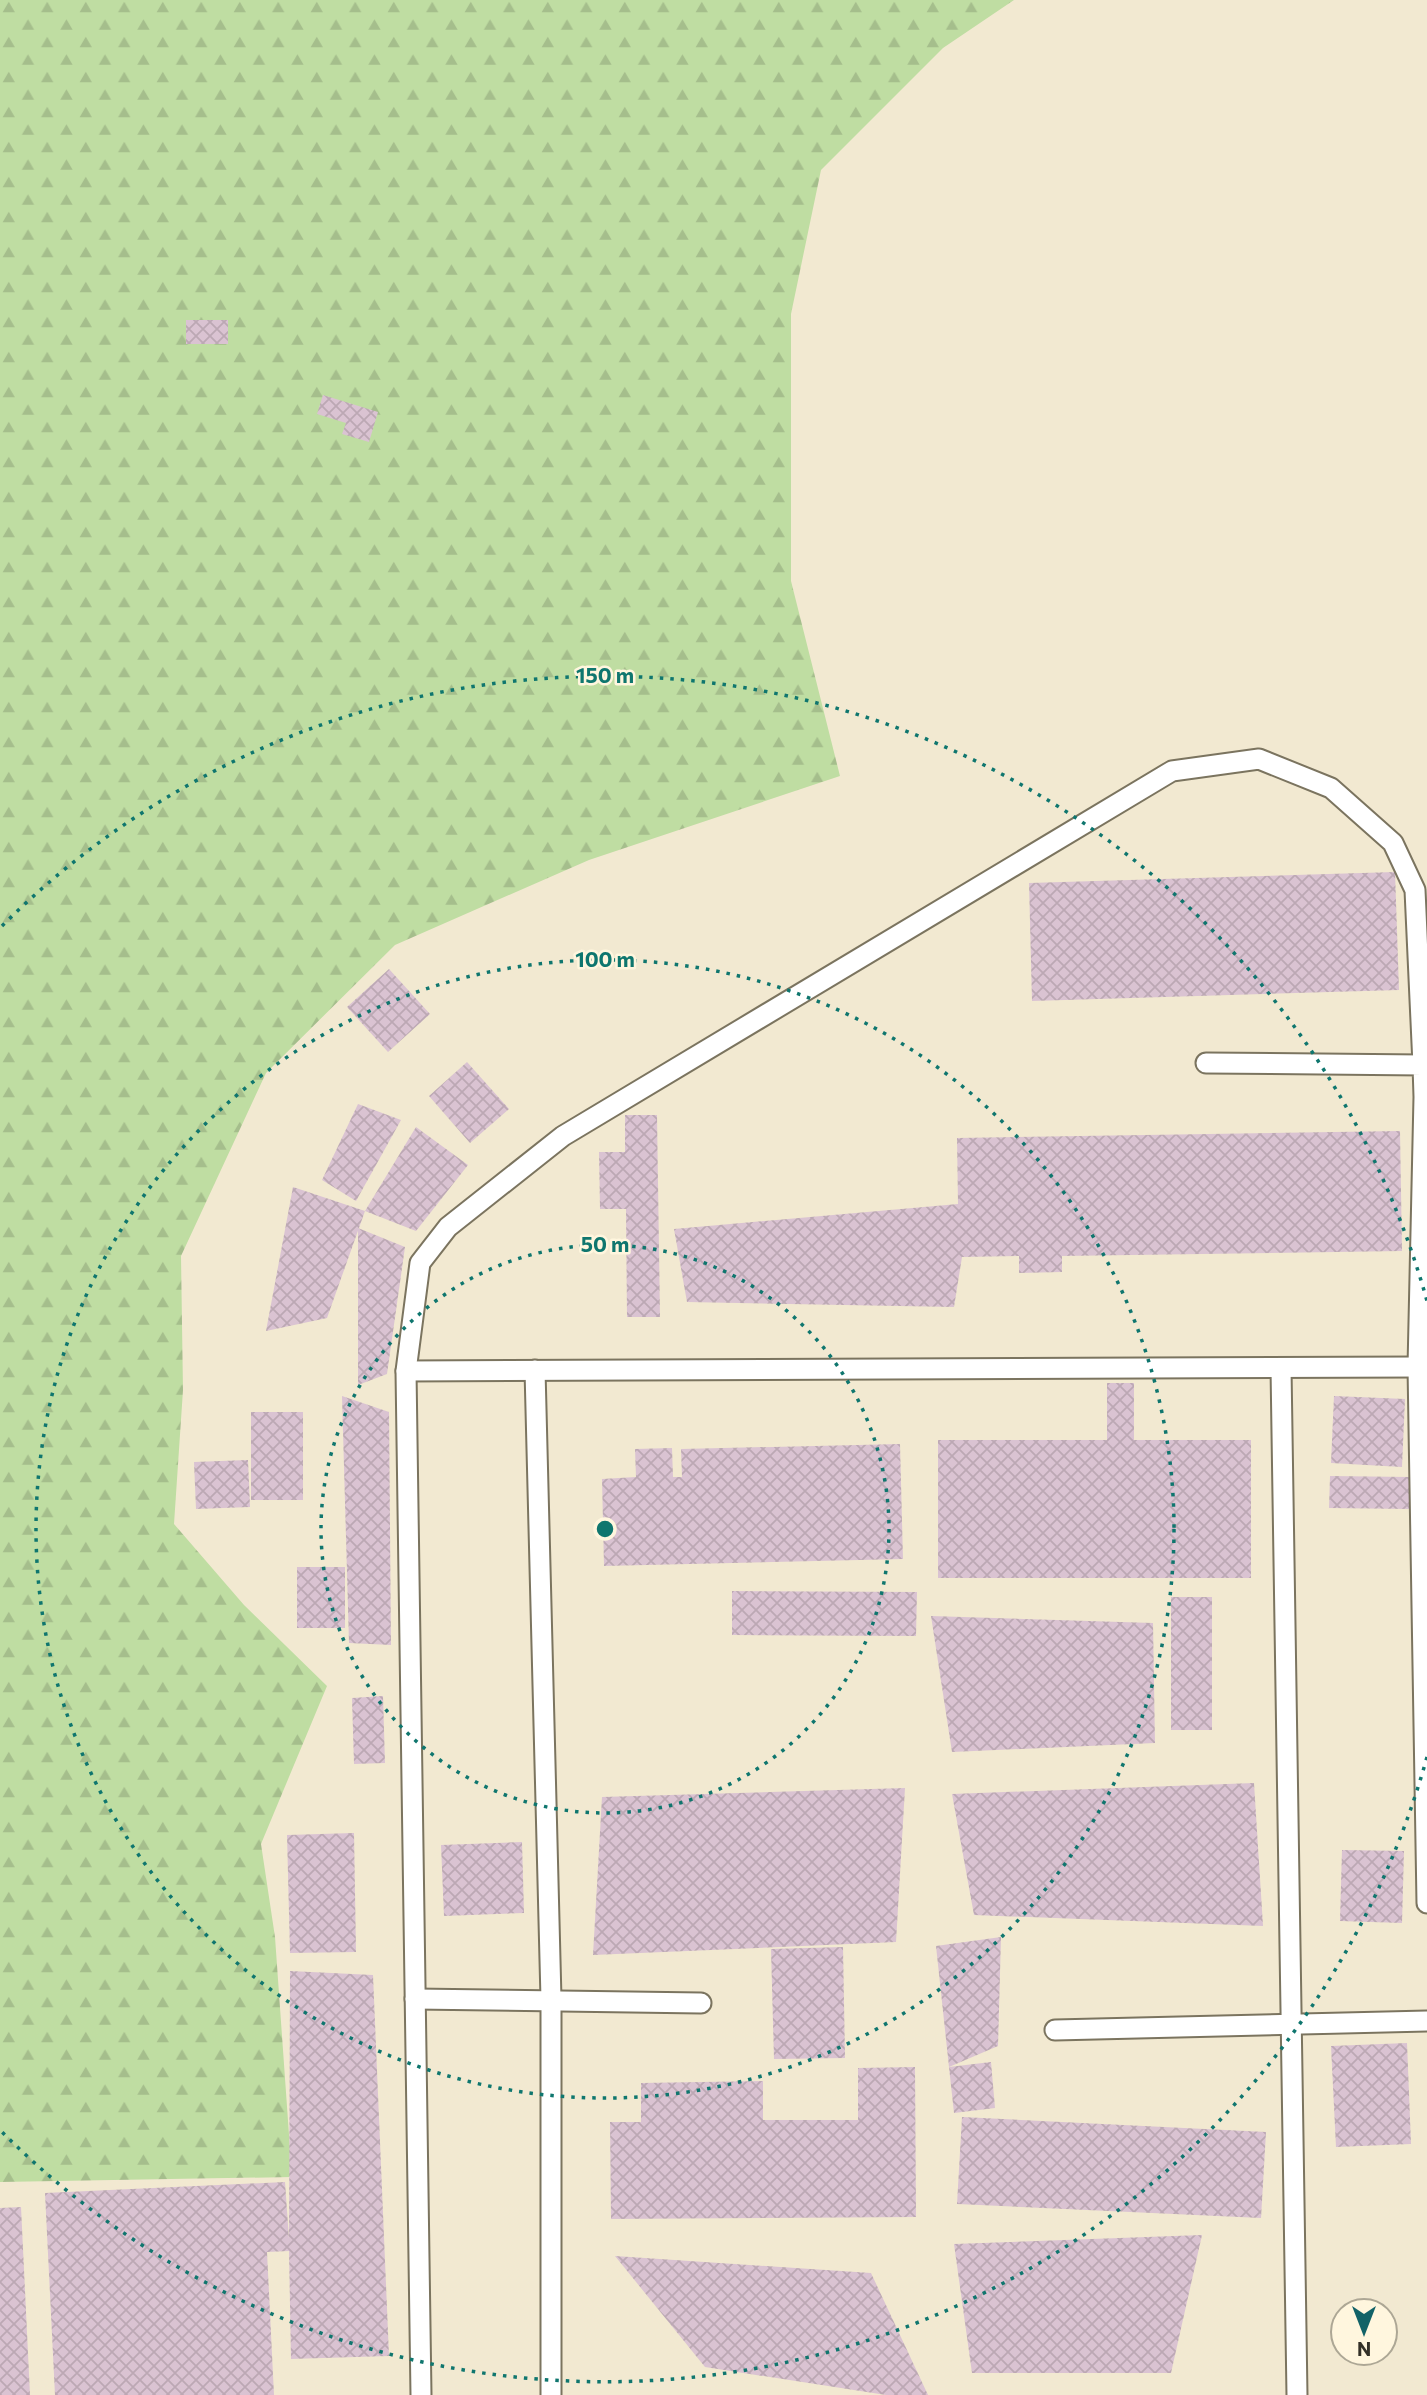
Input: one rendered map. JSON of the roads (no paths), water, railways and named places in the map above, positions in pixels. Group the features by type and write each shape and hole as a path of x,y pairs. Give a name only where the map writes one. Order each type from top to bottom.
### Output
{"lane":[{"path":"421,2395 406,1371 420,1264 447,1227 563,1136 1172,771 1259,760 1331,788 1393,842 1415,890 1424,1097 1418,1367 1427,1903"},
{"path":"1206,1063 1423,1065"},
{"path":"406,1371 1418,1367"},
{"path":"1281,1368 1297,2395"},
{"path":"535,1370 551,2000 551,2395"},
{"path":"415,1999 701,2003"},
{"path":"1055,2030 1427,2021"}]}
